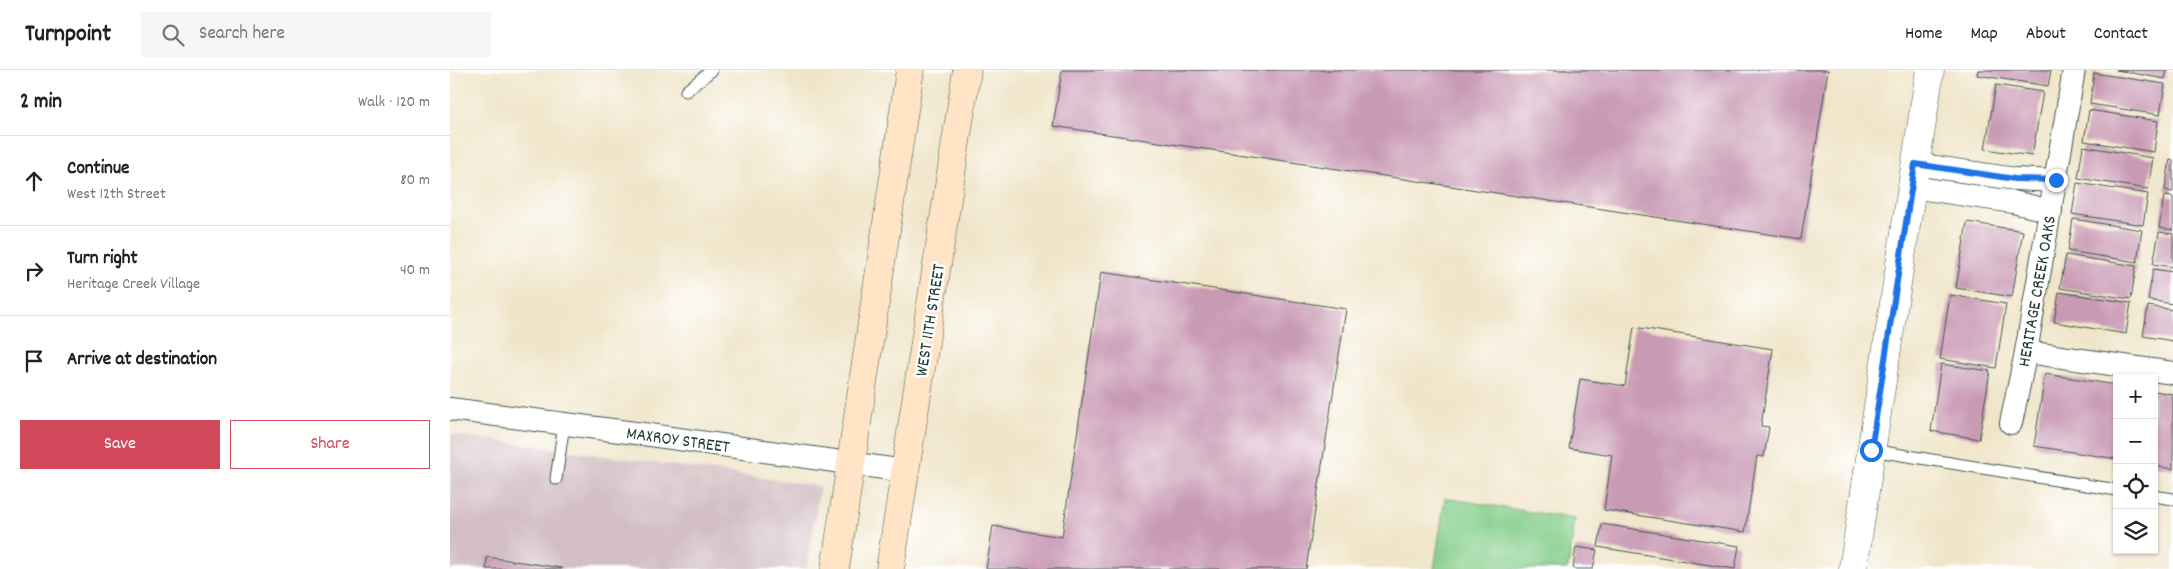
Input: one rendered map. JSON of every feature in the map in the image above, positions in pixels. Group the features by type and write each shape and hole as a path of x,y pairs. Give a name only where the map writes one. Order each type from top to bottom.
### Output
{"main road":[{"path":"835,569 910,70"},
{"name":"WEST 11TH STREET","path":"890,569 967,70"}],"street":[{"path":"1853,569 1930,70"},
{"name":"HERITAGE CREEK OAKS","path":"2011,423 2026,352 2074,70"},
{"path":"1913,175 2056,180"},
{"path":"1913,175 2051,211"},
{"path":"2026,352 2173,374"},
{"name":"MAXROY STREET","path":"450,409 905,471"}],"lane":[{"path":"686,91 712,70"},
{"path":"556,479 564,424"},
{"path":"1871,450 2113,489"},
{"path":"2158,497 2173,499"}],"shaded area":[{"path":"450,434 820,486 807,569 450,569"}],"green space":[{"path":"1445,498 1575,519 1568,569 1434,569"}],"building":[{"path":"1062,70 1828,70 1801,239 1053,126"},
{"path":"1978,70 2051,70 2048,86 1977,75"},
{"path":"2116,70 2167,70 2165,79"},
{"path":"2094,73 2165,84 2160,115 2090,104"},
{"path":"1996,85 2043,92 2032,156 1985,149"},
{"path":"2089,110 2158,121 2154,152 2084,141"},
{"path":"2083,146 2153,158 2148,189 2078,178"},
{"path":"2170,159 2173,160 2173,192 2165,190"},
{"path":"2077,183 2148,194 2143,225 2072,214"},
{"path":"2164,196 2173,197 2173,230 2159,228"},
{"path":"2073,219 2142,230 2137,262 2068,251"},
{"path":"1967,222 2023,231 2012,297 1956,288"},
{"path":"2159,232 2173,234 2173,267 2153,264"},
{"path":"2066,255 2136,266 2131,299 2060,288"},
{"path":"2153,269 2173,272 2173,304 2148,300"},
{"path":"1101,272 1346,309 1306,569 986,569 993,526 1062,537"},
{"path":"2059,292 2131,303 2126,334 2054,322"},
{"path":"1950,295 2006,304 1996,368 1940,359"},
{"path":"2148,306 2173,310 2173,341 2143,336"},
{"path":"1634,327 1773,349 1761,426 1769,427 1764,457 1757,456 1745,532 1604,510 1612,455 1569,448 1580,379 1625,386"},
{"path":"1941,364 1990,371 1979,439 1931,431"},
{"path":"2045,374 2113,384 2113,458 2034,446"},
{"path":"2158,392 2173,394 2173,469 2158,467"},
{"path":"1602,524 1739,546 1735,569 1598,547"},
{"path":"1576,547 1597,550 1593,569 1573,569"},
{"path":"487,557 562,568 562,569 486,569"}],"route":[{"path":"1871,450 1915,164 2015,179 2056,180"}]}
